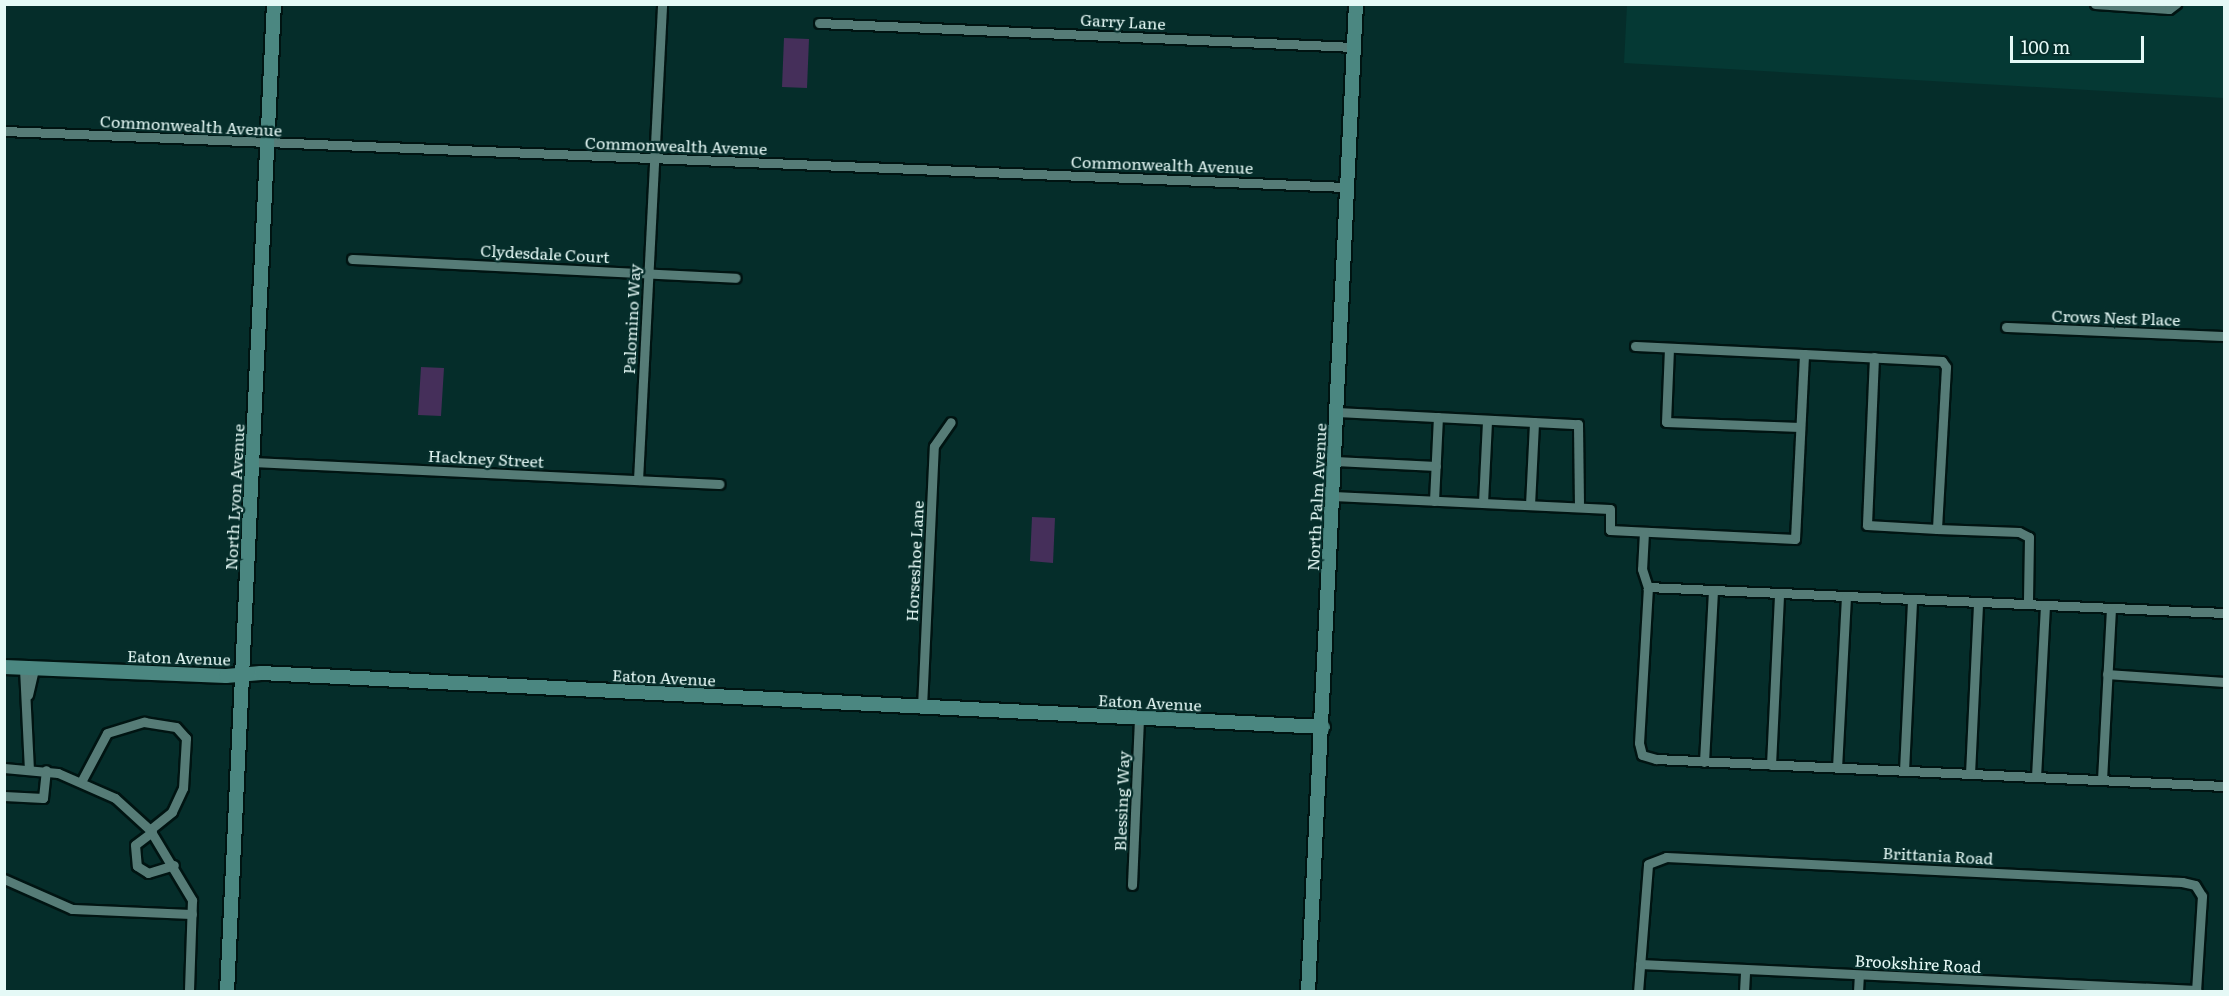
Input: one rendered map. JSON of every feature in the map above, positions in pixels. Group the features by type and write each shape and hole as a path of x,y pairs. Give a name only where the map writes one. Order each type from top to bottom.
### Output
{"street":[{"name":"North Lyon Avenue","path":"227,992 274,4"},
{"name":"Palomino Way","path":"638,480 662,4"},
{"name":"North Palm Avenue","path":"1308,992 1323,728 1356,4"},
{"path":"2095,4 2169,9 2176,4"},
{"name":"Garry Lane","path":"819,22 1354,47"},
{"name":"Commonwealth Avenue","path":"4,131 1347,187"},
{"name":"Clydesdale Court","path":"352,259 736,278"},
{"name":"Crows Nest Place","path":"2006,327 2224,336"},
{"path":"1635,346 1942,360 1946,368 1937,528"},
{"path":"1669,348 1666,422 1800,427"},
{"path":"1333,496 1610,509 1610,530 1795,539 1804,354"},
{"path":"1874,357 1867,525 2019,532 2029,537 2028,604"},
{"path":"1337,412 1534,422 1582,429 1579,507"},
{"path":"1434,501 1438,417"},
{"path":"1483,503 1487,420"},
{"name":"Horseshoe Lane","path":"922,707 934,446 951,422"},
{"path":"1530,505 1534,422"},
{"path":"1335,461 1436,466"},
{"name":"Hackney Street","path":"252,462 719,484"},
{"path":"1644,532 1642,569 1648,587 1642,754 1704,762 2224,786"},
{"path":"1648,587 2224,613"},
{"path":"1704,762 1713,590"},
{"path":"1771,765 1779,593"},
{"path":"1837,768 1846,596"},
{"path":"1904,771 1911,599"},
{"path":"1970,774 1978,602"},
{"path":"2036,777 2044,605"},
{"path":"2102,780 2111,608"},
{"name":"Eaton Avenue","path":"4,667 242,675 1323,728"},
{"path":"29,668 29,769"},
{"path":"2107,674 2224,682"},
{"name":"Blessing Way","path":"1132,885 1139,718"},
{"path":"81,782 107,733 144,722 176,727 186,738 179,801 135,845 136,866 148,873 174,865"},
{"path":"4,768 46,770 81,782 115,798 151,831 174,865 192,900 189,992"},
{"path":"4,796 44,798 46,770"},
{"name":"Brittania Road","path":"1640,964 1648,864 1665,857 2182,882 2195,885 2202,896 2196,991"},
{"path":"4,879 72,909 192,914"},
{"path":"1638,992 1640,964"},
{"name":"Brookshire Road","path":"1640,964 1971,980 2087,989 2196,991"},
{"path":"1744,992 1745,970"},
{"path":"1858,992 1859,975"},
{"path":"1971,980 1971,992"}],"shaded area":[{"path":"1627,5 2224,5 2224,98 1624,63"},
{"path":"784,38 809,39 807,88 782,87"},
{"path":"421,367 444,368 441,416 418,415"},
{"path":"1032,517 1055,518 1053,563 1030,561"}]}
